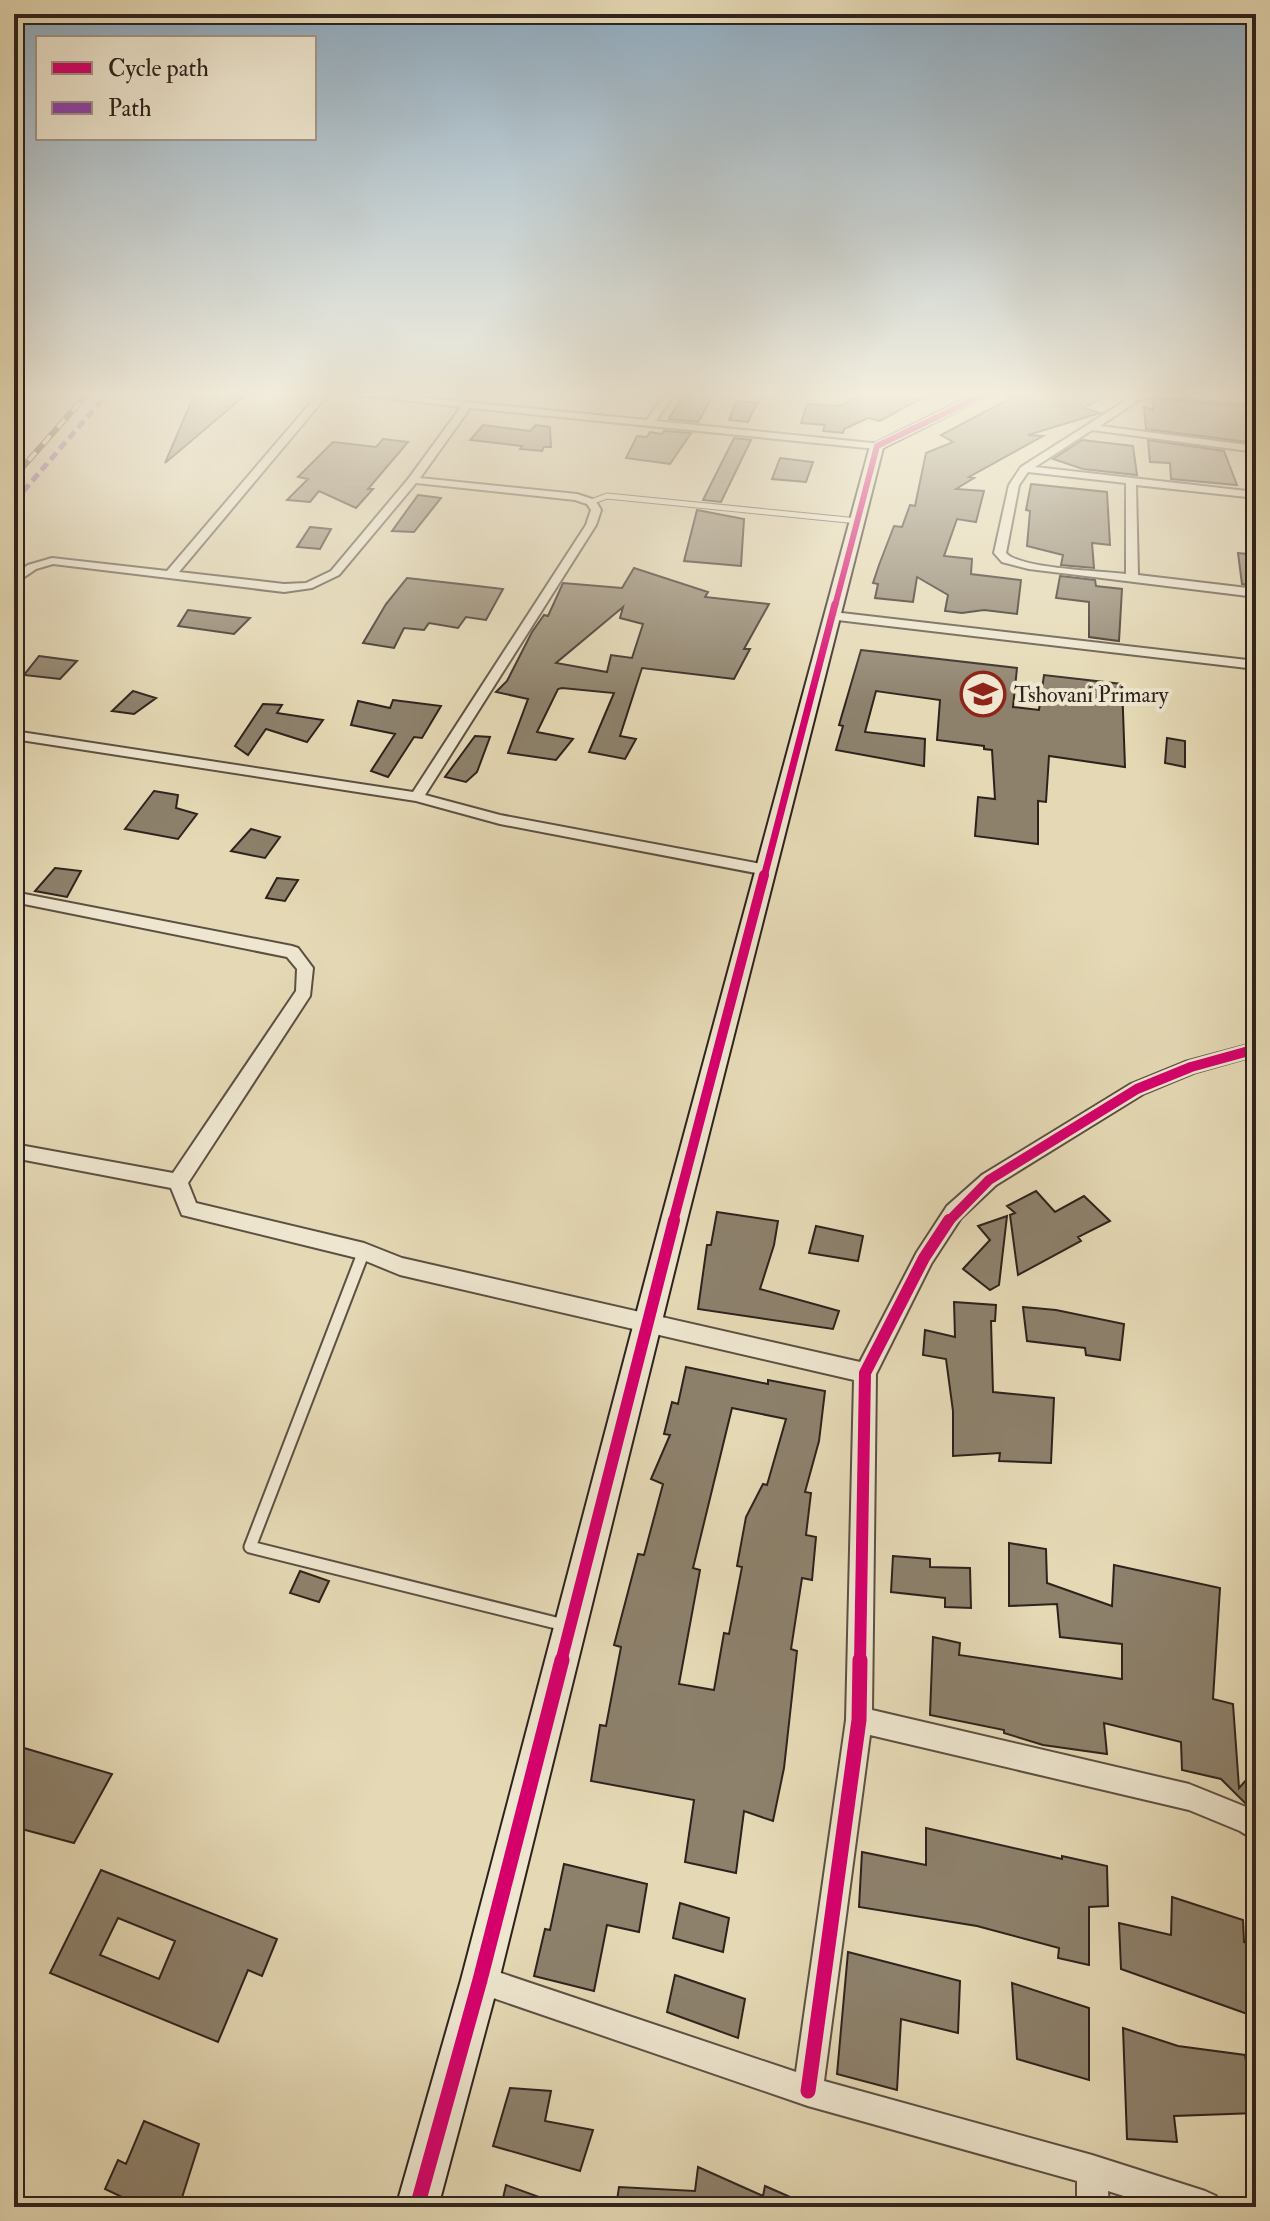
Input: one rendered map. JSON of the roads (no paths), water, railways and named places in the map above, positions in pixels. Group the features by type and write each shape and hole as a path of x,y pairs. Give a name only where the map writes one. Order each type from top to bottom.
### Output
{"street":[{"path":"171,574 236,497"},
{"path":"14,581 32,567 52,561 284,588 324,580 335,573 399,497"},
{"path":"417,797 591,525 596,510 591,502 574,497"},
{"path":"417,2207 480,1980 569,1626 864,497"},
{"path":"1012,497 1000,553 1006,560 1029,566 1256,593"},
{"path":"1131,497 1132,578"},
{"path":"833,616 1256,665"},
{"path":"14,735 417,797 514,822 766,870"},
{"path":"14,897 292,952 305,968 304,992 178,1182"},
{"path":"808,2091 859,1720 865,1373 924,1258 954,1212 989,1180 1137,1089 1191,1067 1256,1049"},
{"path":"14,1151 178,1182"},
{"path":"178,1182 189,1209 364,1251 400,1266 865,1373"},
{"path":"859,1720 1189,1797 1249,1821 1256,1828"},
{"path":"480,1980 808,2091 1092,2170 1205,2207"},
{"path":"1092,2170 1093,2207"}],"lane":[{"path":"591,502 605,497"},
{"path":"613,497 858,521"},
{"path":"364,1251 250,1547 569,1626"}],"place":[{"name":"Tshovani Primary","path":"983,694"}]}
